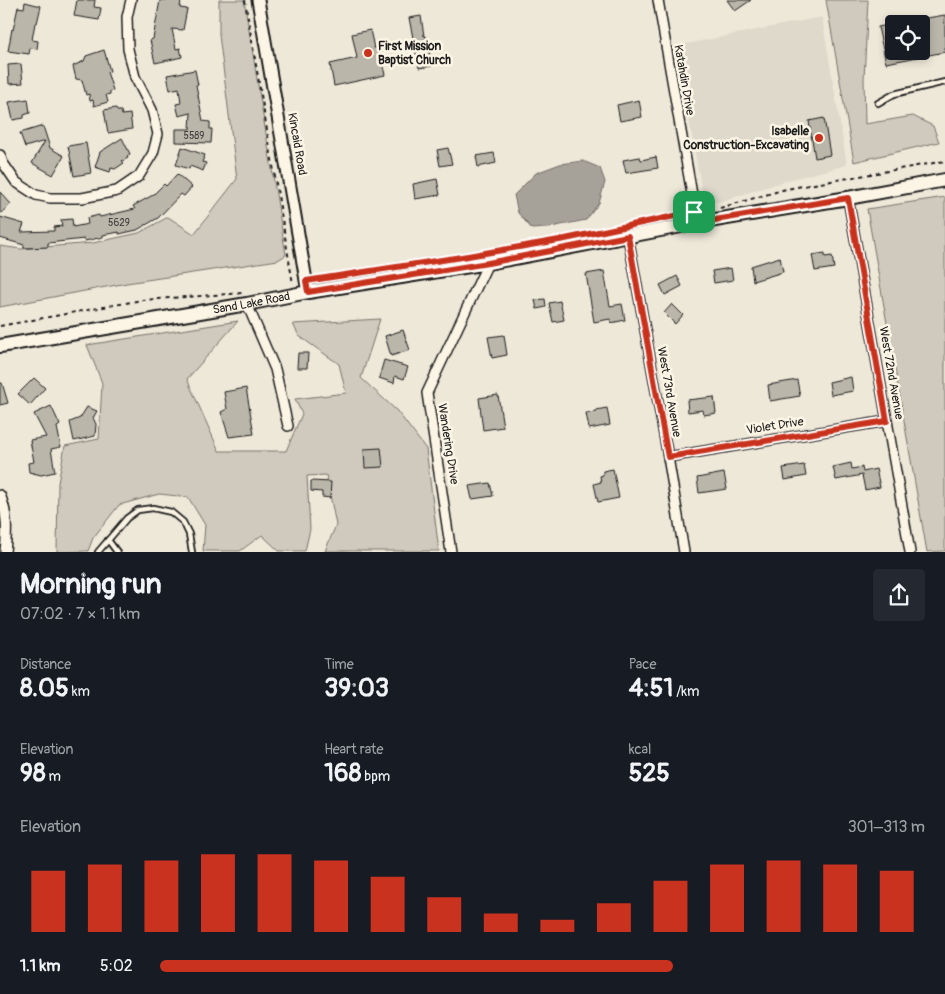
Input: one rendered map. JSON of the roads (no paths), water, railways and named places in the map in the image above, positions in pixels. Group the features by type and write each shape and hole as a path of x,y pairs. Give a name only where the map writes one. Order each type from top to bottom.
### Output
{"main road":[{"name":"Sand Lake Road","path":"0,346 307,286 488,263 697,223 945,180"}],"street":[{"path":"0,156 3,164 16,182 36,196 82,198 117,191 139,176 153,153 158,134 152,110 135,77 128,49 127,18 131,0"},
{"name":"Kincaid Road","path":"258,0 307,286"},
{"name":"Katahdin Drive","path":"658,0 697,223"},
{"name":"West 72nd Avenue","path":"848,198 910,552"},
{"name":"West 73rd Avenue","path":"628,236 684,552"},
{"name":"Wandering Drive","path":"452,552 427,392 488,263"},
{"path":"246,298 275,369 288,426"},
{"name":"Violet Drive","path":"668,457 887,421"},
{"path":"0,495 4,505 7,532 5,552"}],"lane":[{"path":"878,103 894,94 945,82"},
{"path":"98,552 127,518 138,510 152,508 170,512 183,522 189,534 192,552"},
{"path":"108,540 117,552"}],"place":[{"name":"First Mission Baptist Church","path":"368,53"},
{"name":"Isabelle Construction-Excavating","path":"819,138"}]}
